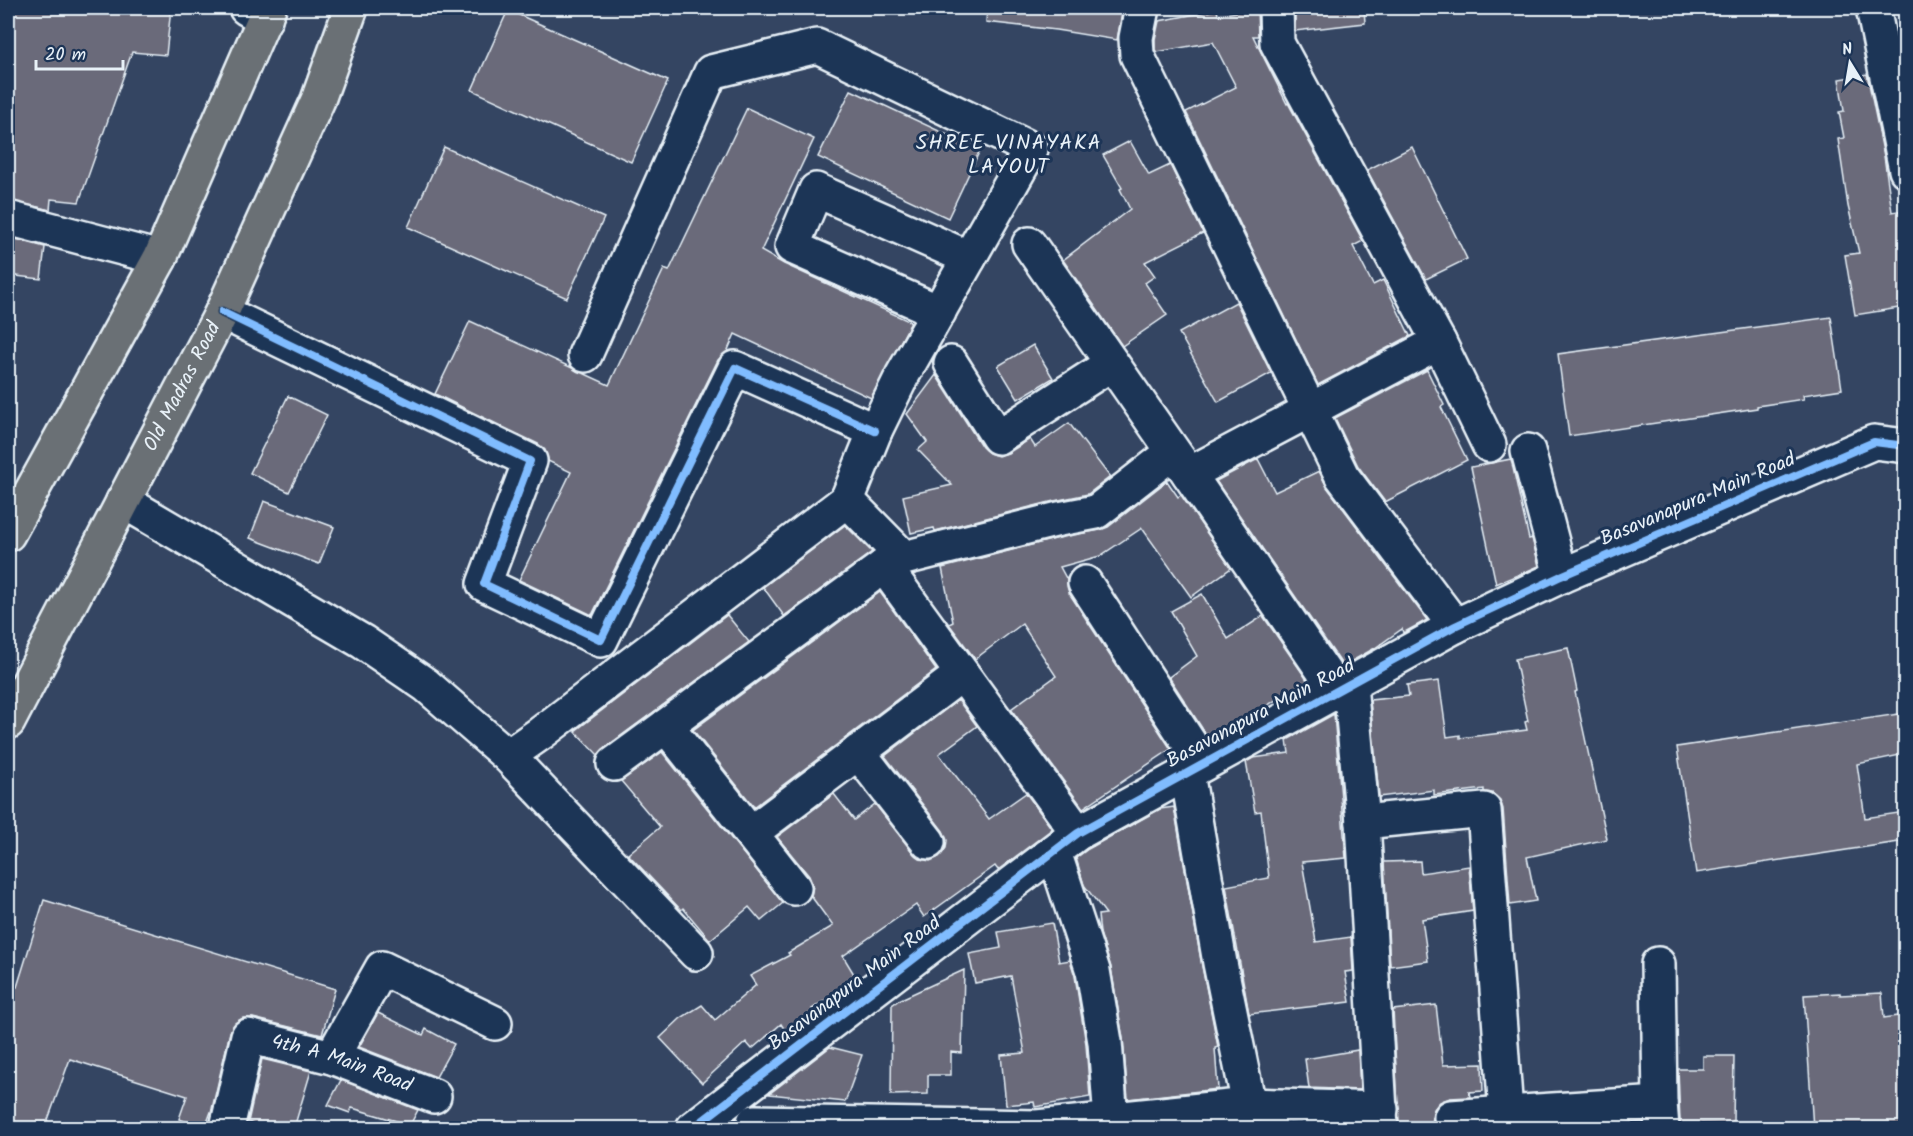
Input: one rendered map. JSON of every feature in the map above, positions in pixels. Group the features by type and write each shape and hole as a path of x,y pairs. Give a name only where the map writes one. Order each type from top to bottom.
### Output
{"highway":[{"name":"Old Madras Road","path":"8,722 222,312 318,100 351,8"},
{"path":"8,534 17,493 160,258 260,11"}],"street":[{"path":"1142,8 1136,38 1137,55 1342,476 1455,626"},
{"path":"1276,8 1277,44 1439,342 1489,445"},
{"path":"1873,8 1905,162"},
{"path":"508,756 847,500 875,431 902,376 1031,149 817,46 711,72 585,355"},
{"path":"939,312 792,246 816,190 969,258"},
{"path":"8,218 160,258"},
{"path":"757,1080 754,1125 1037,1127 1249,1105 1381,1119 1363,822 1344,688 1181,463 1029,244"},
{"path":"222,312 530,461 484,584 601,640 735,368 875,431"},
{"path":"615,764 894,562 1059,519 1096,512 1181,463 1310,410 1439,342"},
{"path":"951,363 998,437 1112,364"},
{"name":"Basavanapura Main Road","path":"693,1128 1066,843 1195,768 1455,626 1561,576 1874,442 1905,446"},
{"path":"1527,451 1561,576"},
{"path":"847,500 894,562 1066,843 1105,1042 1111,1120"},
{"path":"123,501 363,642 426,685 508,756 696,953"},
{"path":"1085,584 1195,768 1218,952 1249,1105"},
{"path":"751,833 962,674"},
{"path":"666,726 794,888"},
{"path":"858,752 928,842"},
{"path":"1363,822 1484,810 1506,1113"},
{"path":"1451,1117 1506,1113 1661,1116 1658,964"},
{"path":"332,1056 382,968 495,1023"},
{"name":"4th A Main Road","path":"227,1128 248,1036 332,1056 434,1096"}],"building":[{"path":"8,8 171,8 166,55 132,52 79,202 51,199 50,210 8,200"},
{"path":"987,8 1123,8 1117,40 986,22"},
{"path":"1295,8 1364,8 1365,23 1295,31"},
{"path":"1257,9 1258,36 1253,36 1287,104 1363,241 1353,246 1373,285 1383,280 1410,336 1318,385 1186,112 1236,87 1213,42 1157,52 1155,50 1159,21 1217,10 1218,15"},
{"path":"508,10 668,81 631,162 472,90"},
{"path":"1867,74 1884,156 1892,212 1905,210 1905,307 1855,315 1845,255 1859,253 1848,206 1838,139 1844,138 1839,112 1844,111 1839,79"},
{"path":"851,90 980,150 948,218 818,157"},
{"path":"747,108 814,139 761,251 784,264 911,322 871,398 735,334 727,352 718,360 592,615 519,580 571,472 548,461 545,450 538,444 435,394 470,321 609,385 664,269 669,271"},
{"path":"1130,141 1149,175 1170,165 1203,233 1145,262 1155,276 1145,283 1167,315 1122,346 1063,260 1130,209 1120,189 1122,188 1103,155"},
{"path":"444,147 604,218 567,298 408,227"},
{"path":"1412,147 1467,259 1426,279 1367,170"},
{"path":"8,237 45,247 41,279 8,275"},
{"path":"1236,302 1271,373 1218,402 1179,333"},
{"path":"1831,317 1842,389 1803,395 1804,399 1757,406 1757,408 1569,436 1558,354"},
{"path":"1033,345 1053,378 1018,399 998,366"},
{"path":"1427,370 1444,405 1441,407 1467,460 1385,502 1358,466 1335,418"},
{"path":"936,375 982,447 989,453 998,456 1008,453 1030,439 1035,447 1069,423 1110,477 1088,494 935,531 934,528 911,533 903,496 952,485 918,450 927,442 907,414"},
{"path":"288,396 327,415 289,492 250,473"},
{"path":"1258,459 1275,492 1319,471 1327,487 1427,620 1403,633 1402,629 1343,666 1216,481"},
{"path":"1511,459 1529,539 1532,538 1539,566 1496,584 1471,467"},
{"path":"1167,481 1178,497 1181,495 1231,568 1191,597 1142,528 1100,556 1060,567 1067,580 1069,593 1171,749 1083,808 1011,709 1056,676 1022,624 975,659 949,624 953,622 942,568 1108,527"},
{"path":"264,501 334,527 319,564 250,538"},
{"path":"845,525 872,552 784,616 763,587"},
{"path":"880,592 936,670 754,807 693,730"},
{"path":"1202,594 1228,639 1263,616 1310,684 1280,700 1280,697 1255,714 1209,739 1169,677 1197,656 1171,611"},
{"path":"727,615 749,642 603,749 598,755 575,731"},
{"path":"1568,648 1577,691 1575,692 1607,839 1527,857 1536,901 1510,905 1503,809 1500,800 1492,793 1484,792 1484,789 1434,795 1434,790 1379,797 1370,700 1409,696 1407,685 1439,681 1447,737 1460,735 1460,738 1527,730 1525,722 1528,721 1515,659"},
{"path":"958,700 977,726 939,754 989,819 1026,793 1052,829 998,870 995,866 924,917 916,905 843,956 857,979 812,1009 814,1012 786,1032 781,1024 752,1049 746,1042 702,1083 660,1038 681,1018 702,1005 715,1020 756,985 750,976 790,955 788,953 833,926 811,896 813,886 809,876 777,837 834,794 854,820 875,804 920,859 930,861 939,857 946,848 947,840 943,831 885,756"},
{"path":"1905,713 1905,754 1857,764 1865,818 1905,812 1905,841 1696,873 1677,747"},
{"path":"1334,714 1346,858 1302,862 1316,942 1351,937 1353,971 1345,972 1350,1002 1249,1014 1226,886 1269,878 1261,811 1255,812 1246,762 1253,758 1289,753 1287,740"},
{"path":"662,752 783,903 761,921 749,907 710,940 683,908 681,910 628,854 660,827 621,781"},
{"path":"1174,807 1218,1047 1215,1048 1218,1089 1128,1099 1123,1039 1111,968 1100,933 1098,915 1106,914 1084,885 1076,858 1160,809"},
{"path":"1420,861 1421,873 1469,866 1473,911 1422,919 1428,961 1390,966 1384,862"},
{"path":"44,900 335,989 322,1035 253,1018 243,1018 235,1023 230,1032 212,1109 205,1128 179,1119 187,1096 70,1059 45,1128 8,1128 8,984 17,987"},
{"path":"1052,923 1059,962 1070,960 1075,976 1086,1044 1090,1097 1035,1107 1034,1102 1006,1105 1001,1055 1025,1053 1011,976 975,983 969,954 1001,948 998,932"},
{"path":"964,970 962,1053 951,1052 951,1075 928,1075 928,1094 891,1095 892,1005"},
{"path":"1840,993 1840,995 1882,993 1884,1018 1905,1015 1905,1128 1813,1128 1804,995"},
{"path":"1436,1005 1443,1065 1482,1064 1483,1091 1469,1092 1470,1097 1450,1098 1440,1102 1434,1109 1432,1118 1436,1128 1399,1128 1393,1010"},
{"path":"378,1013 423,1035 426,1029 454,1044 436,1077 359,1047"},
{"path":"830,1047 862,1055 845,1102 769,1094"},
{"path":"1358,1050 1360,1090 1309,1088 1305,1059"},
{"path":"1703,1056 1734,1056 1733,1124 1680,1123 1678,1069 1703,1069"},
{"path":"262,1059 311,1071 294,1128 263,1128 248,1122"},
{"path":"341,1080 418,1110 410,1125 352,1108 350,1113 328,1105"},
{"path":"1315,1126 1362,1127 1362,1128 1315,1128"}],"cycle path":[{"path":"222,312 530,461 484,584 601,640 735,368 875,431"},
{"path":"693,1128 1078,833 1455,626 1561,576 1874,442 1906,446"}],"district":[{"name":"SHREE VINAYAKA LAYOUT","path":"1009,155"}]}
